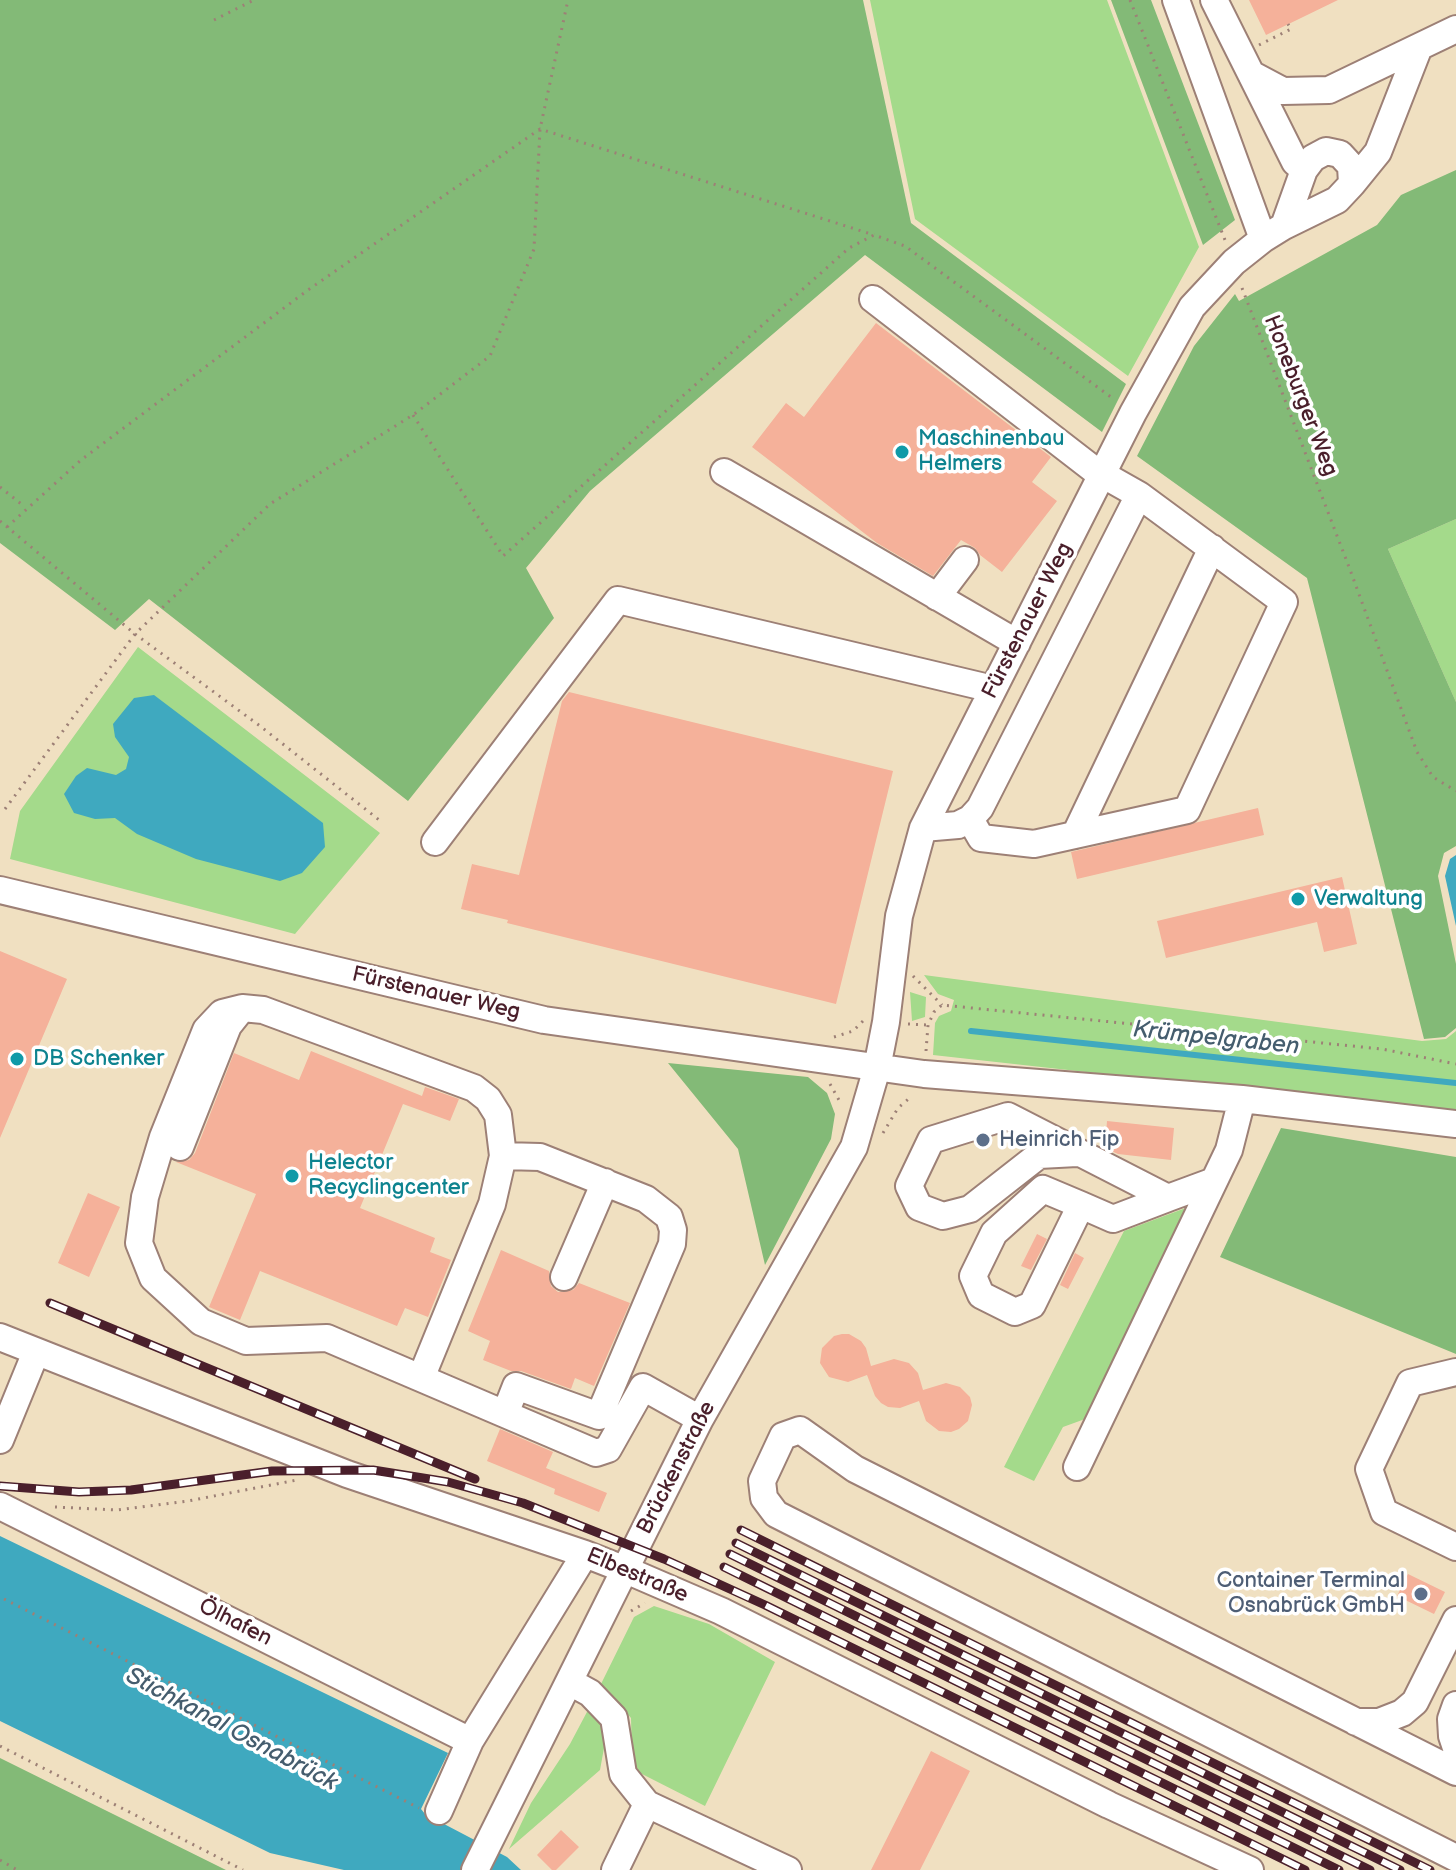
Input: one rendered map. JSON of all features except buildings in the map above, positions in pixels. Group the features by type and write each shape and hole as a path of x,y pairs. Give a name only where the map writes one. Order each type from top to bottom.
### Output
{"street":[{"path":"1176,0 1274,233"},
{"path":"1214,0 1295,162 1304,170"},
{"path":"1251,74 1283,91 1329,90 1456,29"},
{"name":"Fürstenauer Weg","path":"877,1068 899,916 923,828 1133,413 1192,307 1234,262 1274,233 1337,200 1378,152 1419,47"},
{"path":"1274,233 1304,170 1313,158 1326,151 1340,154 1351,166 1352,184"},
{"path":"873,299 1103,475 1139,495 1284,602 1187,810 1034,844 981,838 970,819"},
{"path":"724,472 1017,643"},
{"path":"923,828 958,825 970,819 980,808 1139,495"},
{"path":"1075,835 1212,548"},
{"path":"937,597 965,560"},
{"path":"435,842 618,600 993,689"},
{"name":"Fürstenauer Weg","path":"0,890 544,1020 877,1068 1242,1099 1456,1124"},
{"path":"180,1147 228,1026 242,1008"},
{"path":"421,1378 492,1204 503,1156 498,1115 488,1099 474,1088 263,1010 242,1008 222,1013 206,1030 163,1137 145,1197 139,1243 153,1278 201,1322 246,1341 327,1338 596,1453 608,1449 643,1387"},
{"name":"Brückenstraße","path":"475,1870 700,1419 854,1147 877,1068"},
{"path":"1077,1467 1229,1150 1242,1099"},
{"path":"1077,1153 1039,1155 970,1209 943,1216 919,1207 909,1186 931,1140 1008,1116 1168,1198"},
{"path":"503,1156 540,1157 646,1199 669,1217 673,1230 672,1244 599,1416 516,1386 505,1414"},
{"path":"1081,1205 1032,1305 1015,1312 981,1295 973,1276 994,1233 1043,1189 1081,1205 1113,1219 1214,1181"},
{"path":"564,1277 605,1182"},
{"name":"Elbestraße","path":"0,1337 347,1474 626,1570 721,1611 1109,1805 1250,1870"},
{"path":"0,1440 36,1352"},
{"path":"1456,1372 1410,1383 1369,1469 1384,1512 1456,1547"},
{"path":"618,1374 700,1419"},
{"path":"1456,1772 855,1469 800,1430 783,1436 762,1481 764,1498 776,1514 1456,1858"},
{"name":"Ölhafen","path":"0,1506 470,1741"},
{"path":"430,1810 585,1554"},
{"path":"1364,1727 1402,1713 1415,1702 1456,1620"},
{"path":"1364,1727 1385,1730 1408,1722 1425,1708 1456,1651"},
{"path":"570,1682 590,1693 614,1718 623,1774 647,1804 788,1870"},
{"path":"1456,1705 1451,1719 1456,1748"},
{"path":"615,1870 647,1804"}],"path":[{"path":"214,20 254,0"},
{"path":"5,809 135,634 270,504 413,415 490,356 534,249 540,129 568,0"},
{"name":"Honeburger Weg","path":"1130,0 1234,262 1417,752 1433,777 1456,791"},
{"path":"540,129 905,246 1133,413"},
{"path":"7,527 81,460 308,290 540,129"},
{"path":"413,415 503,556 849,248 874,235"},
{"path":"0,487 26,507"},
{"path":"0,521 135,634 260,726 383,823"},
{"path":"920,983 942,1005 1382,1049 1456,1064"},
{"path":"928,1025 934,1012 942,1005"},
{"path":"820,1076 832,1085 839,1100"},
{"path":"27,1519 43,1507 117,1510 218,1496 300,1479"},
{"path":"4,1599 430,1810"},
{"path":"0,1746 243,1870"},
{"path":"0,1860 17,1870"}],"green space":[{"path":"0,0 863,0 911,223 1126,384 1102,432 865,255 590,491 526,568 554,618 408,801 149,599 115,630 0,543"},
{"path":"870,0 1107,0 1199,247 1128,376 915,219"},
{"path":"1111,0 1151,0 1235,220 1203,245"},
{"path":"1456,170 1456,519 1388,549 1456,702 1456,846 1444,853 1438,876 1456,964 1456,1028 1445,1037 1424,1039 1307,578 1137,456 1194,346 1235,294 1239,301 1377,225 1401,195"},
{"path":"1456,519 1456,702 1388,549"},
{"path":"138,647 380,833 295,934 10,859 20,811"},
{"path":"924,975 1422,1041 1446,1039 1456,1031 1456,1113 933,1055 935,1023 939,1016 951,1011 954,1000 938,994"},
{"path":"910,992 926,997 925,1017 912,1021"},
{"path":"668,1063 808,1077 827,1093 835,1114 831,1139 765,1265 738,1149"},
{"path":"1281,1128 1456,1157 1456,1354 1220,1257"},
{"path":"1191,1206 1085,1419 1063,1427 1034,1481 1004,1467 1124,1231"},
{"path":"654,1606 709,1624 775,1662 705,1806 640,1773 632,1759 631,1718 601,1684 634,1617"},
{"path":"588,1710 598,1714 605,1724 600,1770 509,1849 531,1803 570,1744"},
{"path":"0,1758 226,1870 0,1870"}],"water":[{"path":"154,695 323,823 325,847 302,873 280,881 196,859 137,834 115,818 95,819 74,813 64,794 76,776 87,768 116,775 126,769 129,757 115,737 113,724 134,698"},
{"path":"1456,855 1456,926 1445,876 1450,859"},
{"name":"Stichkanal Osnabrück","path":"0,1536 448,1753 421,1809 425,1814 507,1857 521,1870 344,1870 270,1853 0,1721"}],"waterway":[{"name":"Krümpelgraben","path":"971,1031 1456,1083"}],"railway":[{"path":"50,1303 475,1479"},
{"path":"0,1486 79,1492 131,1490 272,1471 373,1470 448,1482 523,1503 664,1559 765,1605 1305,1870"},
{"path":"741,1530 1430,1870"},
{"path":"736,1543 1400,1870"},
{"path":"730,1554 1370,1870"},
{"path":"724,1567 1339,1870"}],"place":[{"name":"Maschinenbau Helmers","path":"902,452"},
{"name":"Verwaltung","path":"1298,899"},
{"name":"DB Schenker","path":"17,1059"},
{"name":"Heinrich Fip","path":"983,1140"},
{"name":"Helector Recyclingcenter","path":"292,1176"},
{"name":"Container Terminal Osnabrück GmbH","path":"1421,1594"}]}
